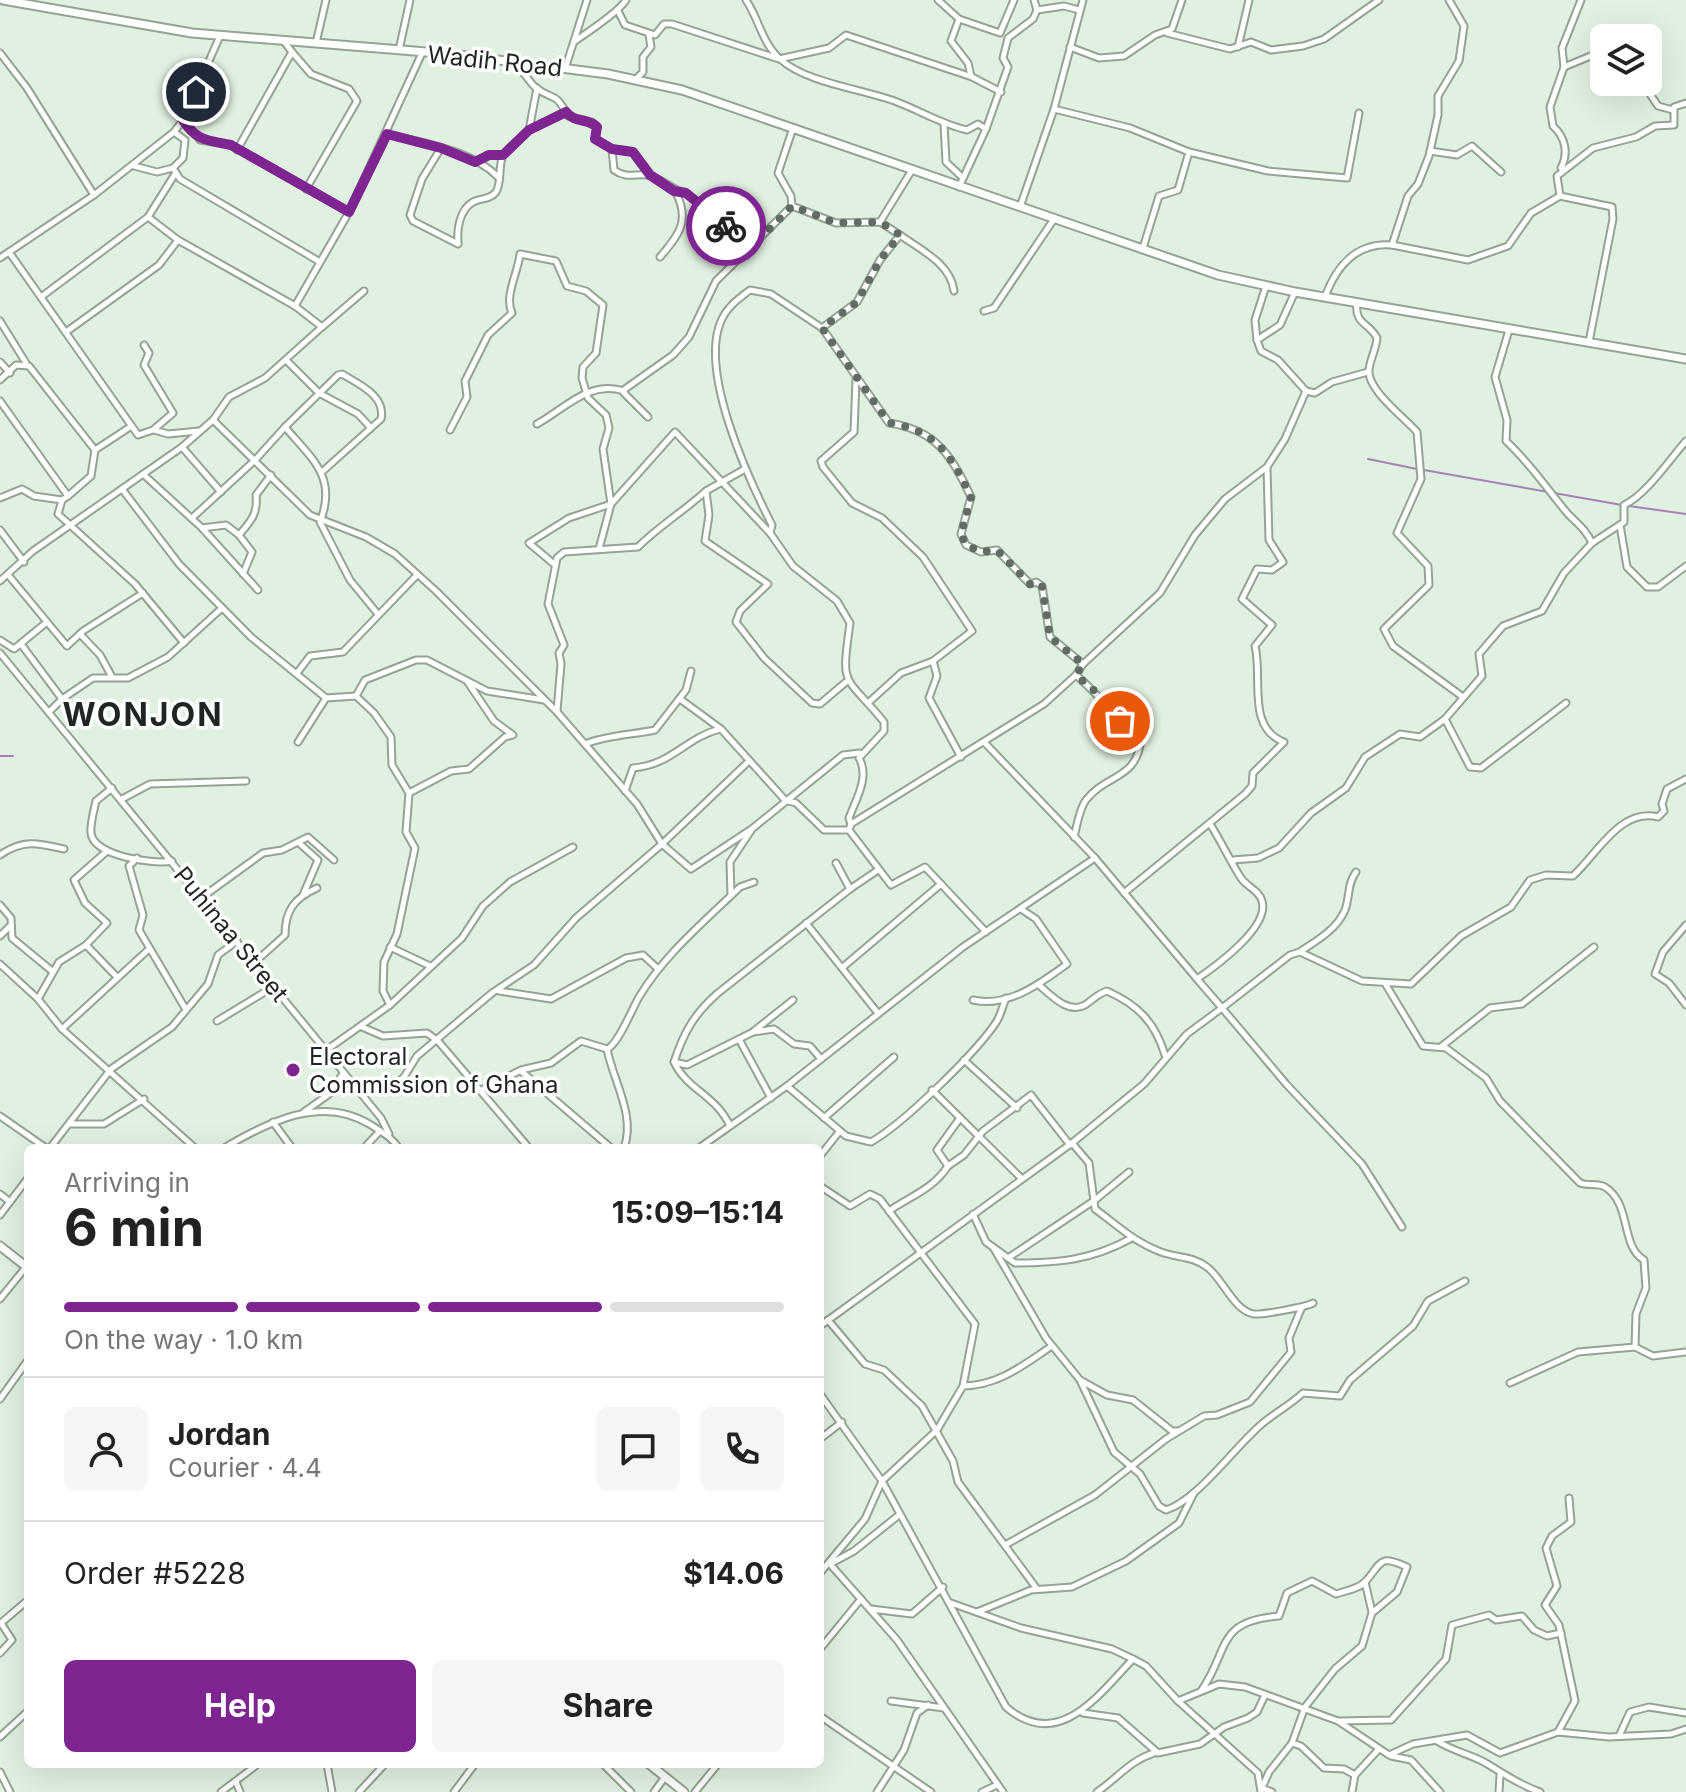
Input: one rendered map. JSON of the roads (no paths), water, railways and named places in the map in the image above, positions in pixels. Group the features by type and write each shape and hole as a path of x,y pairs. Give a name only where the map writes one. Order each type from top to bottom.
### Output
{"street":[{"name":"Wadih Road","path":"3,0 220,36 283,39 513,62 682,90 1218,275 1295,292 1686,359"},
{"path":"316,43 326,0"},
{"path":"399,50 410,0"},
{"path":"565,69 587,0"},
{"path":"573,42 605,16 618,11 626,0"},
{"path":"746,0 759,20 766,44 779,59 794,69 898,102 944,124 967,130 978,124 986,129"},
{"path":"938,0 959,19 1008,38"},
{"path":"1000,33 1014,0"},
{"path":"959,187 1001,92 1008,67 1003,58 1008,38 1033,19 1037,10 1034,0"},
{"path":"1020,207 1054,109 1083,0"},
{"path":"1167,33 1182,0"},
{"path":"1238,48 1249,0"},
{"path":"1070,47 1099,58 1124,56 1155,35 1167,33 1221,48 1238,48 1251,42 1271,50 1303,46 1324,39 1379,0"},
{"path":"1392,245 1408,196 1418,184 1430,151 1438,96 1459,61 1464,26 1449,0"},
{"path":"1560,196 1557,176 1564,163 1565,148 1562,134 1553,126 1550,107 1564,67 1562,48 1581,0"},
{"path":"1037,10 1059,3 1079,10"},
{"path":"618,11 625,25 648,34 655,35 664,24 672,24 779,59 829,48 846,35 972,77 1001,92"},
{"path":"959,19 951,41 968,63 972,77"},
{"path":"635,80 643,72 643,57 651,47 648,34"},
{"path":"0,258 94,195 174,132 183,120 220,36"},
{"path":"283,39 311,74 349,89 357,101 306,189"},
{"path":"237,150 292,52"},
{"path":"0,53 94,195"},
{"path":"295,306 349,212 422,53"},
{"path":"1564,67 1590,56"},
{"path":"513,62 528,74 537,88 562,101 573,119 592,122 597,127 595,139 612,149 633,152 650,175 674,191 686,193 753,246"},
{"path":"0,67 7,63"},
{"path":"529,130 537,88"},
{"path":"1651,96 1658,106 1673,110 1686,103"},
{"path":"1054,109 1130,128 1189,152 1268,171 1347,178 1359,113"},
{"path":"1557,176 1593,148 1636,137 1655,126 1674,125 1676,113 1673,110"},
{"path":"441,148 422,179 410,215 413,221 458,244 456,228 473,202 493,196 498,189 503,155 529,130 566,112"},
{"path":"183,120 200,140 237,150 349,212"},
{"path":"944,124 946,162 963,178"},
{"path":"624,391 673,355 689,337 716,281 792,206 791,196 778,173 793,128"},
{"path":"41,297 148,217 183,158 185,140 174,132"},
{"path":"387,134 441,148 475,162 498,177"},
{"path":"1430,151 1457,155 1472,146 1501,172"},
{"path":"612,149 614,170 624,177 650,175"},
{"path":"1143,248 1159,196 1178,190 1189,152"},
{"path":"475,162 489,155 503,155"},
{"path":"133,166 157,172 174,171 192,188 320,262"},
{"path":"880,222 912,170"},
{"path":"660,257 679,234 684,217 674,191"},
{"path":"1325,297 1333,275 1343,263 1370,247 1392,245 1468,260 1508,246 1531,213 1560,196 1612,207 1613,219 1589,343"},
{"path":"792,206 836,223 880,222 941,265 953,280 954,291"},
{"path":"148,217 178,240 295,306 322,327"},
{"path":"984,311 994,308 1054,219"},
{"path":"822,328 857,302 880,260 900,235"},
{"path":"66,332 159,265 178,240"},
{"path":"9,252 138,435 153,430 173,413 144,365 149,353 144,345"},
{"path":"450,430 467,397 465,381 488,335 512,313 508,297 518,273 520,254 556,261 567,286 586,291 603,305 596,353 583,367 582,378 587,392 606,415 609,428 603,449 611,504 599,549"},
{"path":"1266,285 1255,320 1261,351 1278,360 1306,391 1315,393 1332,382 1368,372"},
{"path":"770,533 772,525 745,469 717,388 718,329 722,318 750,290 762,290 794,307 822,328 889,423 909,426 951,456 971,497 961,534 966,545 981,552 997,550 1030,584 1036,582 1042,586 1050,637 1083,664"},
{"path":"0,581 33,551 182,447 213,420 229,397 265,378 364,291"},
{"path":"1257,340 1280,325 1295,292"},
{"path":"1357,301 1355,315 1359,322 1373,329 1377,338 1368,372 1373,385 1417,432 1421,479 1397,533 1428,566 1429,585 1384,629 1393,646 1463,697"},
{"path":"0,321 26,363 95,450 91,476 65,498 58,514 143,593 184,643"},
{"path":"1509,330 1495,377 1507,420 1506,441 1534,466 1570,516 1583,527 1592,543"},
{"path":"286,360 319,393 358,414 371,428"},
{"path":"0,362 10,373"},
{"path":"0,380 16,365 26,363"},
{"path":"192,518 340,374 366,389 384,408 381,419 323,471"},
{"path":"856,379 854,432 821,461 823,467 852,503 882,518 923,557 972,631 933,661 901,673 868,703"},
{"path":"537,424 587,392 607,386 624,391 648,417"},
{"path":"680,699 721,729 785,800 796,803 824,830 850,827 1044,704 1076,675 1083,664 1160,593 1195,535 1225,499 1267,467 1285,439 1306,391"},
{"path":"0,401 65,498"},
{"path":"213,420 320,522 350,580 377,613"},
{"path":"95,450 130,427"},
{"path":"285,427 323,471 325,504 320,522"},
{"path":"153,430 168,434 199,431"},
{"path":"320,522 366,537 395,554 557,712 637,804 662,844 691,869 753,828 843,755 860,753 884,731 884,722 846,682 842,658 850,623 837,601 793,566 770,533 718,481 679,432 675,432 611,504 569,518 529,543 554,564"},
{"path":"1233,860 1258,858 1279,848 1311,813 1346,788 1365,757 1400,734 1420,737 1445,719 1482,676 1479,654 1503,626 1542,611 1564,573 1592,543 1620,525 1625,518 1624,505 1650,486 1656,473 1686,441"},
{"path":"182,447 221,492"},
{"path":"1124,893 1245,794 1252,786 1253,773 1284,742 1271,737 1263,727 1258,695 1259,663 1255,646 1272,625 1242,599 1257,569 1272,570 1283,562 1269,540 1267,467"},
{"path":"557,712 559,653 564,645 548,604 554,564 564,552 638,547 654,530 671,522 718,481 745,469"},
{"path":"143,474 202,528 258,590"},
{"path":"239,535 254,518 258,510 256,495 271,475"},
{"path":"0,498 22,489 34,496 65,498"},
{"path":"122,489 179,564 251,637 326,698 356,696 374,713 391,737 392,765 409,793 406,832 415,848 397,934 384,962 383,991 390,1005"},
{"path":"706,491 709,515 705,541 768,584 740,611 736,622 741,632 812,703 820,704 846,682"},
{"path":"202,528 226,525 239,535 252,552 243,574"},
{"path":"1620,525 1627,567 1647,587 1658,587 1686,566"},
{"path":"0,530 24,562"},
{"path":"297,673 310,656 343,652 377,613 417,575"},
{"path":"9,576 67,646 80,634 143,593"},
{"path":"49,712 93,678 128,678 168,657 222,608"},
{"path":"0,640 14,649 47,622"},
{"path":"80,634 100,655 112,677"},
{"path":"21,644 62,699"},
{"name":"Puhinaa Street","path":"0,653 360,1093 396,1144"},
{"path":"356,696 365,680 416,660 427,660 487,691 544,700"},
{"path":"933,661 937,676 929,698 961,757"},
{"path":"585,744 602,737 617,738 655,730 680,699 691,671"},
{"path":"1074,837 1086,799 1130,768 1140,755 1141,736 1120,721 1105,700 1076,675"},
{"path":"409,793 451,771 469,769 505,737 513,735 494,721 467,681"},
{"path":"298,742 326,698"},
{"path":"1445,719 1470,767 1481,768 1566,703"},
{"path":"625,792 633,768 655,767 705,733 721,729"},
{"path":"984,742 1095,858 1287,1085 1362,1164 1402,1227"},
{"path":"860,753 863,780 849,818 850,827 878,870 894,885 925,867 986,932"},
{"path":"360,1093 368,1088 391,1087 404,1077 417,1056 523,969 534,965 576,918 662,844 749,761"},
{"path":"1300,952 1362,981 1404,986 1416,981 1461,936 1511,907 1530,880 1546,875 1573,876 1624,822 1646,813 1658,817 1664,811 1662,804 1667,789 1686,779"},
{"path":"122,799 150,784 191,786 246,781"},
{"path":"112,788 96,801 90,831 106,852 157,864 172,861"},
{"path":"1197,979 1240,945 1262,917 1263,904 1259,894 1240,876 1210,824"},
{"path":"731,896 730,862 753,828"},
{"path":"201,898 263,853 299,843 308,837 334,860"},
{"path":"0,855 14,845 28,842 64,849"},
{"path":"299,843 318,860 302,896"},
{"path":"325,1051 390,1005 462,938 483,906 510,882 573,847"},
{"path":"38,999 52,971 86,945 107,923 85,903 74,880 106,852"},
{"path":"137,858 129,866 143,915 139,930 185,1008"},
{"path":"705,1144 787,1086 877,1012 986,932 1095,858"},
{"path":"836,863 850,889"},
{"path":"730,1126 716,1101 686,1081 674,1062 684,1030 697,1011 806,923 878,870"},
{"path":"824,1323 1071,1144 1144,1084 1187,1034 1290,955 1328,934 1346,909 1350,880 1356,872"},
{"path":"607,1049 617,1041 621,1028 657,968 740,887 754,882"},
{"path":"843,967 941,884"},
{"path":"254,963 285,935 288,910 302,896 317,888"},
{"path":"0,905 11,918 9,927 0,936"},
{"path":"973,1000 1006,998 1040,985 1067,964 1036,919 1021,909"},
{"path":"806,923 877,1012"},
{"path":"1686,925 1663,952 1655,974 1669,983 1686,1005"},
{"path":"9,927 19,945 52,971"},
{"path":"52,1144 111,1069 172,1027 208,984 218,955 237,941"},
{"path":"86,945 116,976"},
{"path":"390,947 430,966"},
{"path":"1441,1047 1490,1008 1522,1004 1594,947"},
{"path":"62,1029 116,976 149,949"},
{"path":"498,991 551,999 626,958 643,955 657,968"},
{"path":"0,964 38,999 62,1029 111,1069 191,1144"},
{"path":"1386,984 1423,1046 1441,1047 1467,1060 1486,1078 1500,1101 1580,1183 1598,1184 1614,1195 1626,1216 1632,1250 1646,1265 1646,1288 1636,1314 1635,1347"},
{"path":"1040,985 1060,1003 1074,1007 1084,1006 1107,991 1133,1002 1158,1031 1166,1056"},
{"path":"217,1021 273,987"},
{"path":"787,1086 839,1132 871,1142 890,1131 964,1060 997,1021 1006,998"},
{"path":"674,1062 687,1065 740,1041 793,1000"},
{"path":"361,1026 383,1036 427,1033 438,1041 526,1144"},
{"path":"753,1032 774,1029 794,1044 810,1046 821,1059"},
{"path":"480,1091 521,1070 551,1063 581,1041 607,1049"},
{"path":"740,1041 771,1098"},
{"path":"607,1049 624,1098 628,1135 625,1144"},
{"path":"824,1118 864,1087 894,1057"},
{"path":"964,1060 1017,1108"},
{"path":"521,1070 606,1144"},
{"path":"232,1144 273,1122 303,1112 332,1092 343,1073"},
{"path":"932,1090 1022,1179"},
{"path":"889,1211 911,1196 926,1192 948,1166 964,1155 978,1136 1031,1095 1089,1163 1096,1211 1130,1239 1163,1254 1189,1258 1206,1266 1243,1310 1253,1314 1285,1308 1301,1309 1313,1303"},
{"path":"69,1124 104,1124 144,1099"},
{"path":"303,1112 336,1111 360,1118 389,1134"},
{"path":"0,1116 42,1144"},
{"path":"948,1166 937,1150 960,1118"},
{"path":"273,1122 289,1144"},
{"path":"368,1144 380,1131"},
{"path":"824,1151 839,1132"},
{"path":"1008,1258 1095,1200 1129,1172"},
{"path":"0,1215 24,1183"},
{"path":"824,1189 850,1206 874,1195 975,1324 963,1386 937,1430 882,1481 865,1519 824,1569"},
{"path":"0,1194 10,1202"},
{"path":"973,1213 986,1242 1015,1263 1073,1260 1102,1254 1130,1239"},
{"path":"0,1246 24,1265"},
{"path":"993,1247 1052,1346 1080,1380 1103,1422 1107,1441 1133,1468 1159,1506 1166,1510 1194,1492 1209,1474 1234,1456 1261,1424 1303,1393 1340,1396 1350,1380 1413,1326 1428,1301 1465,1281"},
{"path":"0,1299 24,1271"},
{"path":"1005,1545 1095,1495 1179,1431 1204,1416 1217,1415 1250,1402 1291,1352 1289,1338 1301,1309"},
{"path":"828,1320 865,1364 884,1370 914,1398 937,1430 953,1461 958,1482 1037,1589"},
{"path":"963,1386 981,1386 1012,1375 1052,1346"},
{"path":"1510,1383 1578,1352 1635,1347 1653,1356 1686,1352"},
{"path":"0,1399 24,1366"},
{"path":"1080,1380 1107,1395 1133,1400 1172,1431 1179,1431"},
{"path":"824,1399 882,1481 943,1587 1006,1707 1015,1715 1047,1723 1081,1713 1118,1718 1155,1753"},
{"path":"824,1436 842,1422"},
{"path":"977,1612 1037,1589 1060,1591 1072,1587 1126,1561 1179,1523 1193,1501 1194,1492"},
{"path":"1558,1732 1575,1701 1561,1633 1545,1605 1557,1586 1546,1548 1552,1536 1571,1522 1569,1498"},
{"path":"830,1564 854,1551 899,1515"},
{"path":"1201,1691 1213,1673 1226,1636 1238,1626 1279,1616 1287,1593 1312,1581 1336,1594 1365,1582 1377,1562 1384,1560 1407,1567 1397,1592 1372,1613"},
{"path":"830,1564 897,1640 1003,1792"},
{"path":"1262,1790 1269,1772 1292,1743 1305,1707 1335,1669 1362,1646 1372,1613 1365,1582"},
{"path":"871,1609 912,1614 943,1587"},
{"path":"824,1644 861,1599"},
{"path":"0,1653 12,1640 1,1623 24,1603"},
{"path":"951,1603 1021,1628 1112,1649 1146,1666 1178,1701 1258,1773 1262,1790"},
{"path":"1338,1721 1391,1720 1446,1659 1452,1625 1489,1615 1496,1620 1522,1616 1534,1630 1547,1636 1561,1633"},
{"path":"1081,1713 1133,1659"},
{"path":"1178,1701 1219,1684 1245,1687 1305,1707 1357,1730 1378,1750 1411,1760 1440,1792"},
{"path":"1097,1792 1114,1781 1126,1765 1155,1753 1192,1747 1257,1712 1265,1695"},
{"path":"891,1701 944,1708"},
{"path":"877,1792 904,1750 917,1713 915,1702"},
{"path":"917,1713 928,1705"},
{"path":"1619,1736 1630,1712 1649,1707 1686,1713"},
{"path":"0,1737 24,1715"},
{"path":"824,1719 931,1792"},
{"path":"1389,1755 1413,1744 1467,1735 1500,1753 1558,1732 1619,1736 1686,1729"},
{"path":"1437,1741 1458,1754 1483,1761 1500,1774 1540,1792"},
{"path":"1292,1743 1301,1746 1324,1768 1344,1769 1355,1775"},
{"path":"1352,1792 1355,1775 1378,1750"},
{"path":"221,1792 253,1768"},
{"path":"328,1768 332,1792"},
{"path":"359,1792 381,1768"},
{"path":"454,1792 472,1768"},
{"path":"607,1768 631,1792"},
{"path":"654,1768 684,1792"},
{"path":"695,1792 715,1768"},
{"path":"0,1772 10,1792"},
{"path":"1499,1792 1500,1774"},
{"path":"654,1792 665,1777"},
{"path":"236,1782 240,1792"},
{"path":"982,1792 997,1785"},
{"path":"1262,1790 1272,1792"}],"waterway":[{"path":"1368,459 1417,469"},
{"path":"1424,470 1622,505"},
{"path":"1629,506 1686,514"},
{"path":"0,756 13,756"}],"place":[{"name":"Electoral Commission of Ghana","path":"293,1070"}],"district":[{"name":"WONJON","path":"143,714"}]}
